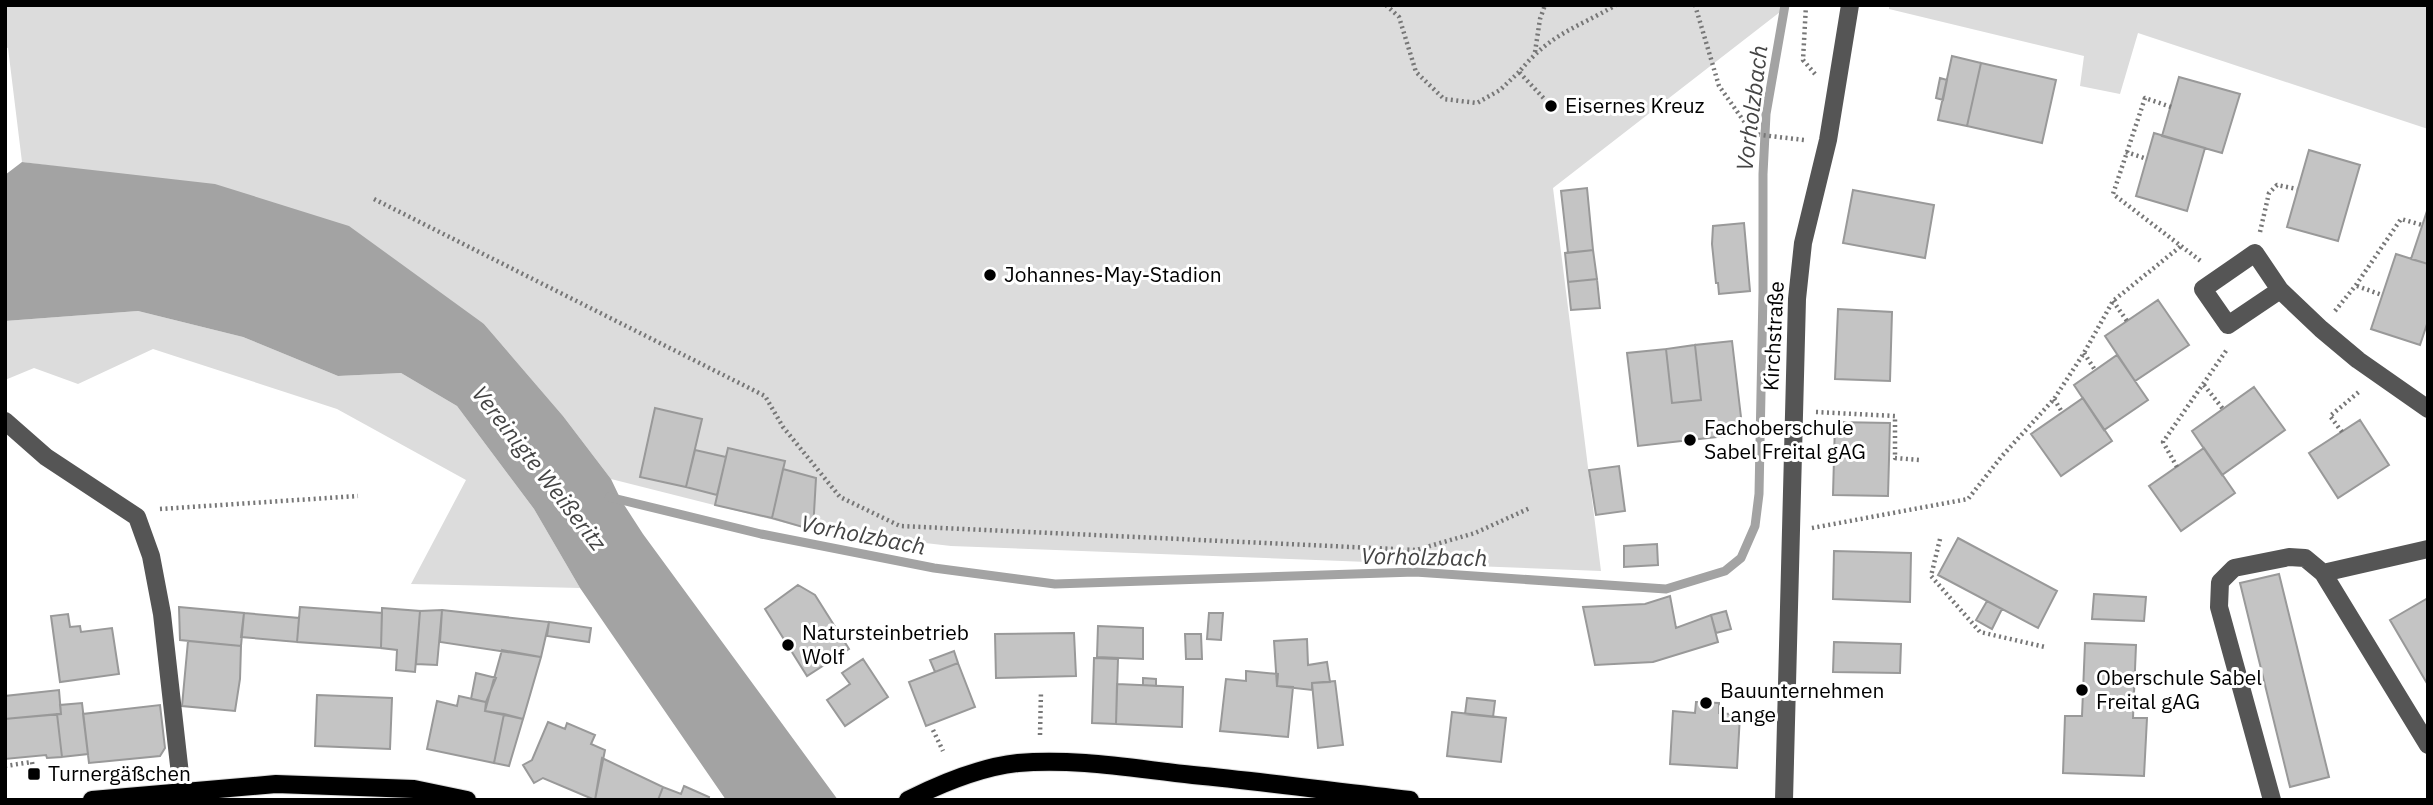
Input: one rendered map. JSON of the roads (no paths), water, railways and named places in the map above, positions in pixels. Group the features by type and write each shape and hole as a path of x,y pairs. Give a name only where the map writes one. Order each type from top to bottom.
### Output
{"main road":[{"path":"908,800 940,784 1016,763 1079,762 1410,800"},
{"path":"92,800 276,784 414,789 467,800"}],"street":[{"name":"Kirchstraße","path":"1784,800 1797,299 1803,243 1828,140 1850,5"},
{"path":"2280,290 2321,330 2358,360 2428,409"},
{"path":"5,421 46,457 137,517 151,556 162,614 182,792"},
{"path":"2323,573 2428,549"},
{"path":"2272,800 2219,607 2220,582 2234,568 2289,557 2305,558 2323,573 2428,745"}],"water":[{"name":"Vereinigte Weißeritz","path":"22,162 215,184 349,226 484,324 563,416 611,479 643,534 838,800 726,800 580,588 534,509 457,406 401,373 338,376 243,337 138,311 5,321 5,175"}],"waterway":[{"name":"Vorholzbach","path":"609,497 761,534 934,568 1055,584 1415,572 1666,589 1725,571 1741,558 1755,526 1759,494 1766,114 1785,5"}],"place":[{"name":"Eisernes Kreuz","path":"1551,106"},
{"name":"Johannes-May-Stadion","path":"990,275"},
{"name":"Fachoberschule Sabel Freital gAG","path":"1690,440"},
{"name":"Natursteinbetrieb Wolf","path":"788,645"},
{"name":"Oberschule Sabel Freital gAG","path":"2082,690"},
{"name":"Bauunternehmen Lange","path":"1706,703"},
{"name":"Turnergäßchen","path":"34,774"}]}
